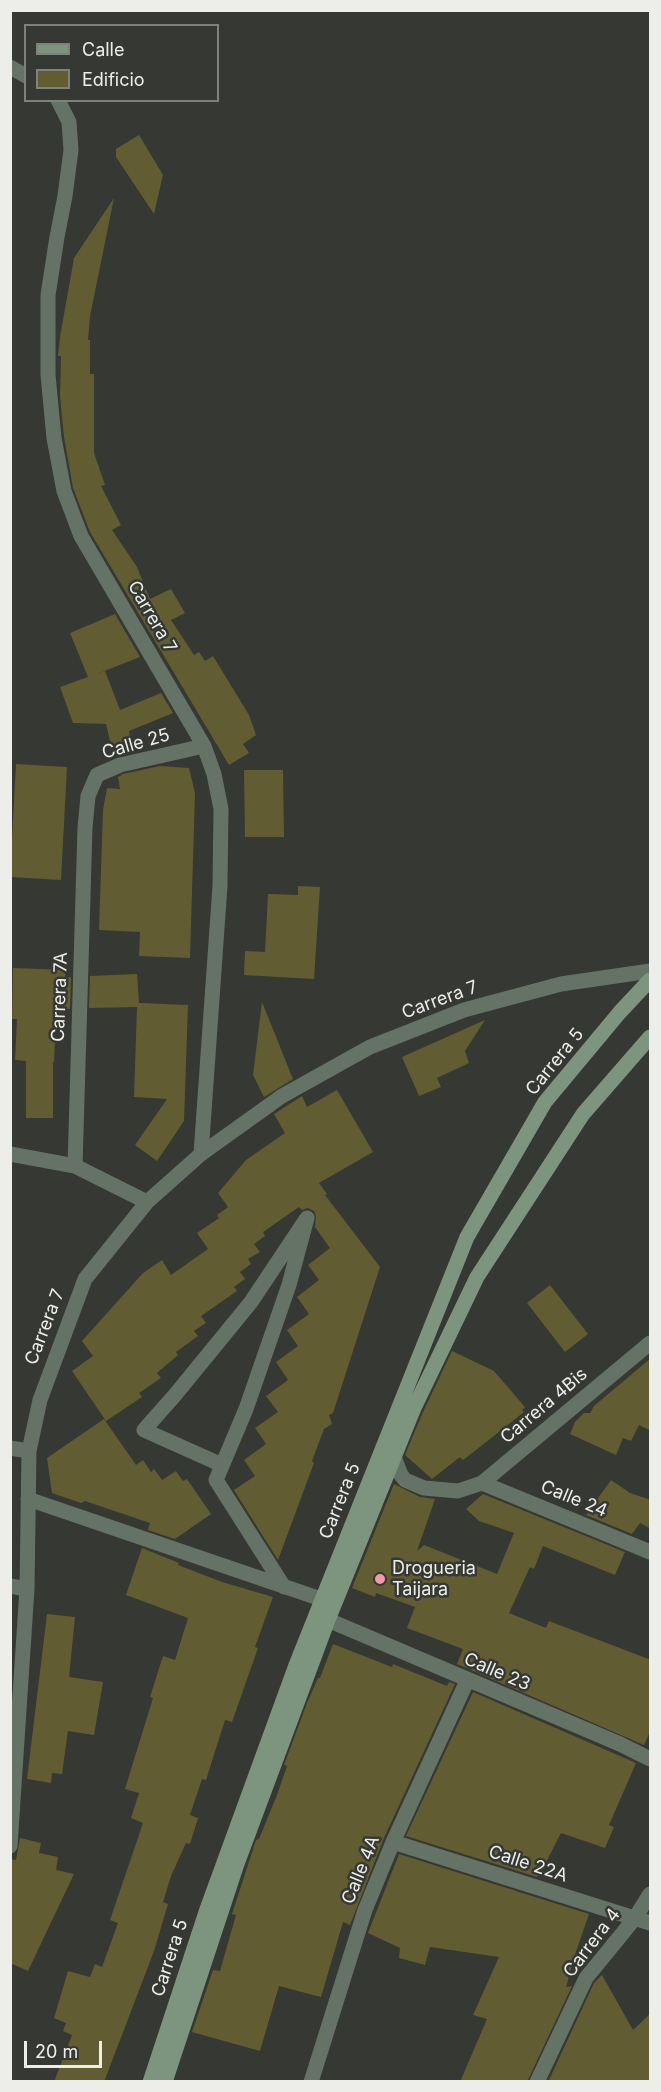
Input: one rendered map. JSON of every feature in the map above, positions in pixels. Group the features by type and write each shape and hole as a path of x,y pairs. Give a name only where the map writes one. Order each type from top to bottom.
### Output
{"street":[{"path":"10,67 24,75"},
{"name":"Carrera 7","path":"59,102 69,122 71,150 48,295 48,375 54,438 64,491 81,536 204,746 214,774 221,809 220,886 201,1154"},
{"name":"Calle 25","path":"85,828 88,796 97,775 120,765 204,746"},
{"name":"Carrera 7A","path":"75,1166 85,828"},
{"name":"Carrera 7","path":"10,1846 27,1589 29,1451 40,1400 85,1279 147,1202 201,1154 282,1096 370,1047 464,1010 561,984 651,971"},
{"name":"Carrera 5","path":"150,2082 207,1909 296,1665 467,1237 545,1102 620,1012 651,980"},
{"name":"Carrera 5","path":"165,2082 237,1864 328,1620 414,1408 477,1277 583,1114 651,1037"},
{"path":"10,1154 75,1166 147,1202"},
{"path":"222,1465 144,1430 251,1302 308,1218 289,1285 250,1399 216,1480 284,1587"},
{"name":"Carrera 4Bis","path":"394,1457 405,1480 424,1488 458,1491 482,1483 651,1343"},
{"path":"10,1448 29,1451"},
{"name":"Calle 24","path":"482,1483 651,1552"},
{"path":"28,1499 321,1599"},
{"path":"10,1586 27,1589"},
{"name":"Calle 23","path":"328,1620 651,1759"},
{"name":"Calle 4A","path":"311,2082 365,1910 393,1842 467,1681"},
{"name":"Calle 22A","path":"393,1842 651,1923"},
{"name":"Carrera 4","path":"537,2082 586,1978 635,1918 651,1894"}],"building":[{"path":"139,135 163,175 154,214 116,157 116,149"},
{"path":"114,198 90,316 88,340 90,340 90,374 94,374 94,453 105,485 101,486 121,525 112,530 137,567 150,599 171,589 185,613 171,620 194,655 199,652 205,661 213,656 249,715 256,735 243,744 249,753 229,765 90,532 73,488 60,396 61,356 58,356 60,337 74,258"},
{"path":"115,614 140,657 89,677 105,671 120,710 161,693 173,713 129,731 133,752 114,757 106,724 73,723 60,687 88,677 70,633"},
{"path":"16,764 67,767 61,880 10,877"},
{"path":"160,766 189,768 195,793 190,958 139,956 140,932 99,930 103,810 107,788 120,789 118,777 123,774"},
{"path":"244,770 283,770 284,837 245,837"},
{"path":"298,886 320,887 314,979 244,975 245,951 265,952 268,894 298,895"},
{"path":"13,968 66,970 65,978 71,977 70,1009 64,1009 64,1021 56,1021 53,1118 26,1118 26,1061 15,1060 17,1019 12,1019"},
{"path":"137,974 139,1003 188,1005 184,1121 157,1161 135,1145 167,1099 134,1097 137,1007 89,1008 90,976"},
{"path":"262,1002 293,1079 264,1097 253,1075"},
{"path":"485,1020 465,1051 469,1063 437,1078 441,1087 419,1096 402,1057"},
{"path":"337,1090 373,1152 319,1183 327,1194 325,1195 380,1267 333,1413 329,1415 332,1424 324,1429 312,1461 314,1463 278,1560 234,1490 255,1476 244,1460 266,1444 255,1428 278,1412 266,1396 288,1380 276,1362 298,1346 287,1330 309,1314 297,1297 319,1280 308,1265 330,1248 315,1227 314,1211 308,1208 302,1210 299,1207 263,1232 265,1236 254,1244 260,1252 248,1259 251,1264 240,1272 245,1279 234,1287 237,1291 201,1316 206,1323 194,1331 198,1336 176,1352 178,1355 157,1373 161,1378 139,1393 142,1397 106,1421 72,1371 93,1356 82,1341 143,1273 162,1260 171,1275 208,1249 197,1233 219,1218 217,1215 228,1207 218,1193 246,1160 285,1133 274,1114 302,1096 307,1107"},
{"path":"550,1285 588,1334 565,1352 527,1303"},
{"path":"452,1351 494,1371 525,1407 522,1410 524,1412 476,1450 463,1460 460,1457 432,1479 405,1455"},
{"path":"651,1358 651,1431 639,1425 631,1441 623,1438 616,1455 570,1434 575,1422 584,1413 590,1413 594,1406"},
{"path":"104,1419 136,1465 143,1460 151,1472 154,1469 162,1480 176,1471 183,1481 187,1479 211,1514 175,1539 148,1530 150,1523 85,1501 81,1503 52,1493 47,1458"},
{"path":"611,1480 630,1493 651,1500 651,1529 640,1523 632,1534 586,1515"},
{"path":"394,1484 420,1497 435,1499 417,1551 424,1545 497,1574 514,1533 479,1521 466,1509 483,1494 625,1552 615,1575 543,1546 534,1569 530,1567 509,1613 546,1628 549,1621 651,1660 651,1730 644,1745 457,1664 463,1649 407,1628 415,1607 376,1593 375,1597 352,1588"},
{"path":"142,1548 222,1582 273,1597 232,1722 225,1720 206,1780 202,1779 190,1815 198,1818 190,1844 186,1843 171,1876 163,1902 168,1904 154,1951 104,2082 54,2082 72,2035 63,2031 66,2023 54,2018 68,1971 90,1977 95,1964 102,1967 118,1923 110,1920 143,1823 131,1818 139,1793 125,1789 153,1698 150,1697 163,1656 175,1660 188,1618 126,1595"},
{"path":"47,1614 75,1617 69,1677 103,1682 94,1735 68,1731 62,1774 52,1773 51,1783 27,1779"},
{"path":"333,1644 392,1667 393,1664 447,1686 449,1682 455,1684 384,1838 350,1925 343,1922 321,1997 279,1986 260,2051 192,2032 213,1970 220,1971 236,1915 232,1914 256,1840 259,1839 277,1795 287,1766 284,1765 307,1703 320,1678"},
{"path":"473,1692 636,1763 609,1825 614,1827 605,1848 561,1833 537,1877 406,1836"},
{"path":"20,1838 41,1843 39,1853 58,1857 56,1870 74,1874 28,1971 10,1963 10,1859 16,1860"},
{"path":"399,1854 589,1914 566,1987 572,1986 527,2082 460,2082 487,2019 473,2015 499,1957 430,1947 425,1965 399,1958 400,1948 368,1933"},
{"path":"602,1975 633,2030 651,2013 651,2082 548,2082 594,1983"}],"place":[{"name":"Drogueria Taijara","path":"380,1579"}]}
